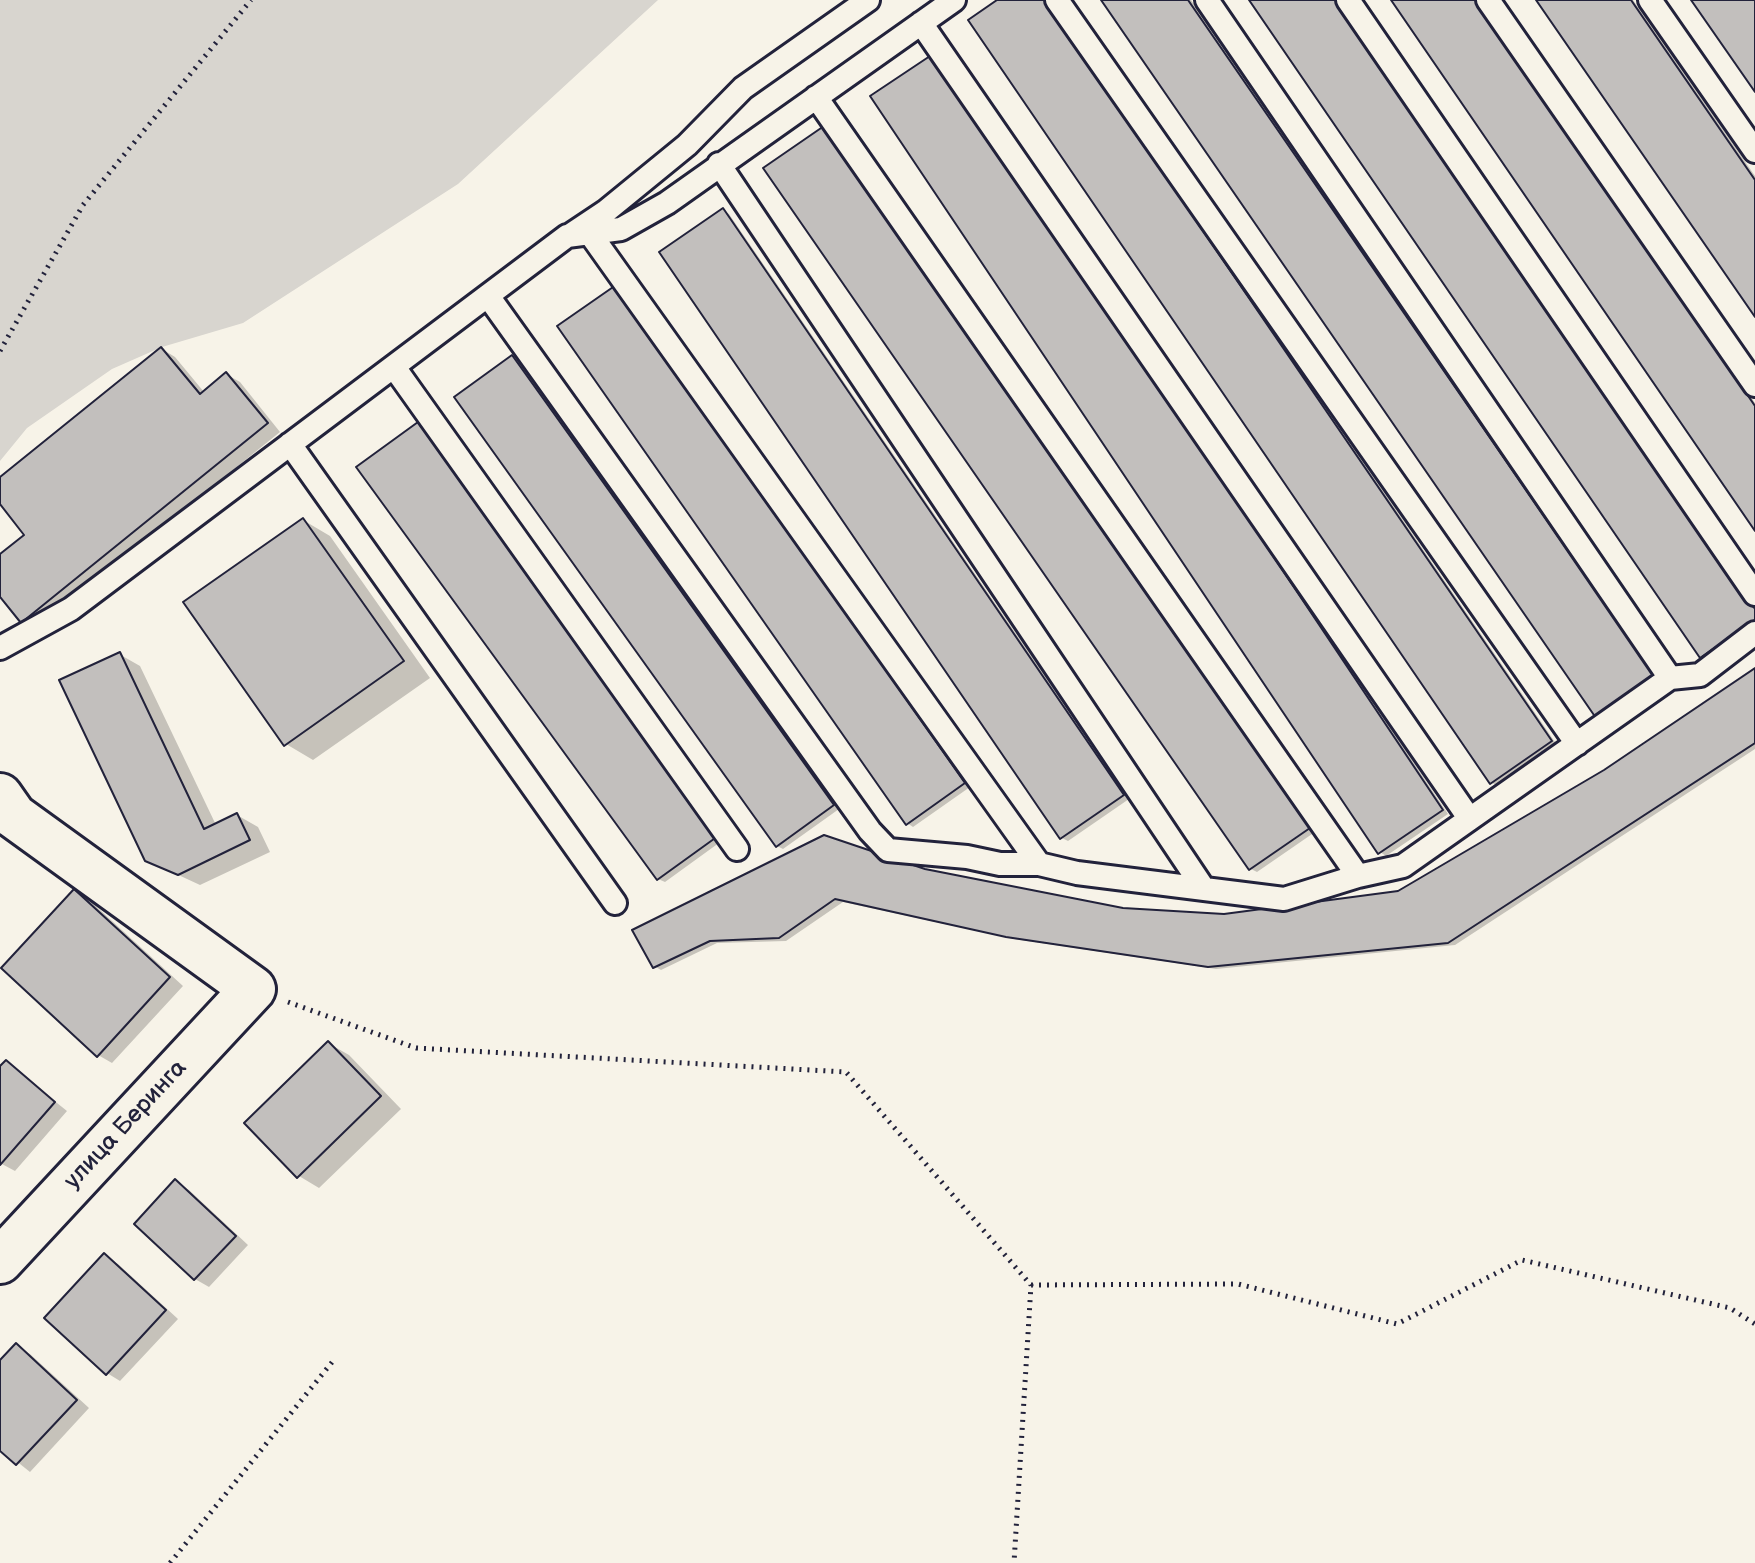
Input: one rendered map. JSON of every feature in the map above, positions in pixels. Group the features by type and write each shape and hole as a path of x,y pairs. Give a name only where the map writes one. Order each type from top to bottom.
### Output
{"street":[{"path":"0,796 14,816 253,989"},
{"name":"улица Беринга","path":"0,1261 253,989"}],"lane":[{"path":"0,648 71,609 567,236 605,212 687,145 743,88 868,0"},
{"path":"567,236 591,235 632,223 667,203 954,0"},
{"path":"1057,0 1577,744"},
{"path":"1207,0 1670,678"},
{"path":"1348,0 1755,594"},
{"path":"1488,0 1755,385"},
{"path":"1650,0 1755,151"},
{"path":"921,23 1469,818"},
{"path":"816,97 1358,876"},
{"path":"719,164 1202,886"},
{"path":"591,235 1039,864"},
{"path":"488,296 888,850 1000,864 1039,864 1077,873 1202,886 1284,899 1403,866 1670,678 1700,675 1755,633"},
{"path":"394,367 737,849"},
{"path":"290,444 615,903"}],"path":[{"path":"0,351 83,205 251,0"},
{"path":"253,989 416,1048 846,1072 1031,1285 1014,1563"},
{"path":"1031,1285 1238,1284 1397,1324 1522,1260 1730,1308 1755,1324"},
{"path":"170,1563 333,1361"}],"shaded area":[{"path":"0,0 658,0 458,184 243,323 162,347 112,369 27,428 0,461"}],"building":[{"path":"997,0 1045,0 1552,741 1490,784 968,20"},
{"path":"1101,0 1188,0 1655,677 1596,718"},
{"path":"1249,0 1339,0 1755,609 1755,620 1700,658"},
{"path":"1391,0 1477,0 1755,406 1755,531"},
{"path":"1536,0 1631,0 1755,180 1755,317"},
{"path":"1691,0 1755,0 1755,92"},
{"path":"936,52 1443,810 1378,854 870,96"},
{"path":"824,126 1310,828 1249,870 763,168"},
{"path":"723,208 1124,795 1060,839 659,252"},
{"path":"616,285 965,783 906,825 557,326"},
{"path":"161,347 200,394 226,372 268,423 21,623 0,597 0,554 24,535 0,504 0,477"},
{"path":"512,355 834,805 776,847 454,397"},
{"path":"418,422 718,836 657,880 356,467"},
{"path":"303,518 404,661 284,746 183,602"},
{"path":"120,652 204,829 237,813 250,840 178,875 145,861 59,680"},
{"path":"1755,668 1755,743 1448,943 1208,967 1006,937 835,899 779,938 710,941 653,968 632,930 824,835 925,869 1123,908 1224,914 1398,891 1604,770"},
{"path":"74,889 170,977 97,1057 1,968"},
{"path":"328,1041 381,1096 297,1178 244,1123"},
{"path":"6,1060 55,1102 0,1165 0,1066"},
{"path":"175,1179 236,1236 194,1280 134,1224"},
{"path":"104,1253 166,1310 106,1375 44,1318"},
{"path":"16,1343 77,1400 16,1465 0,1451 0,1360"}]}
